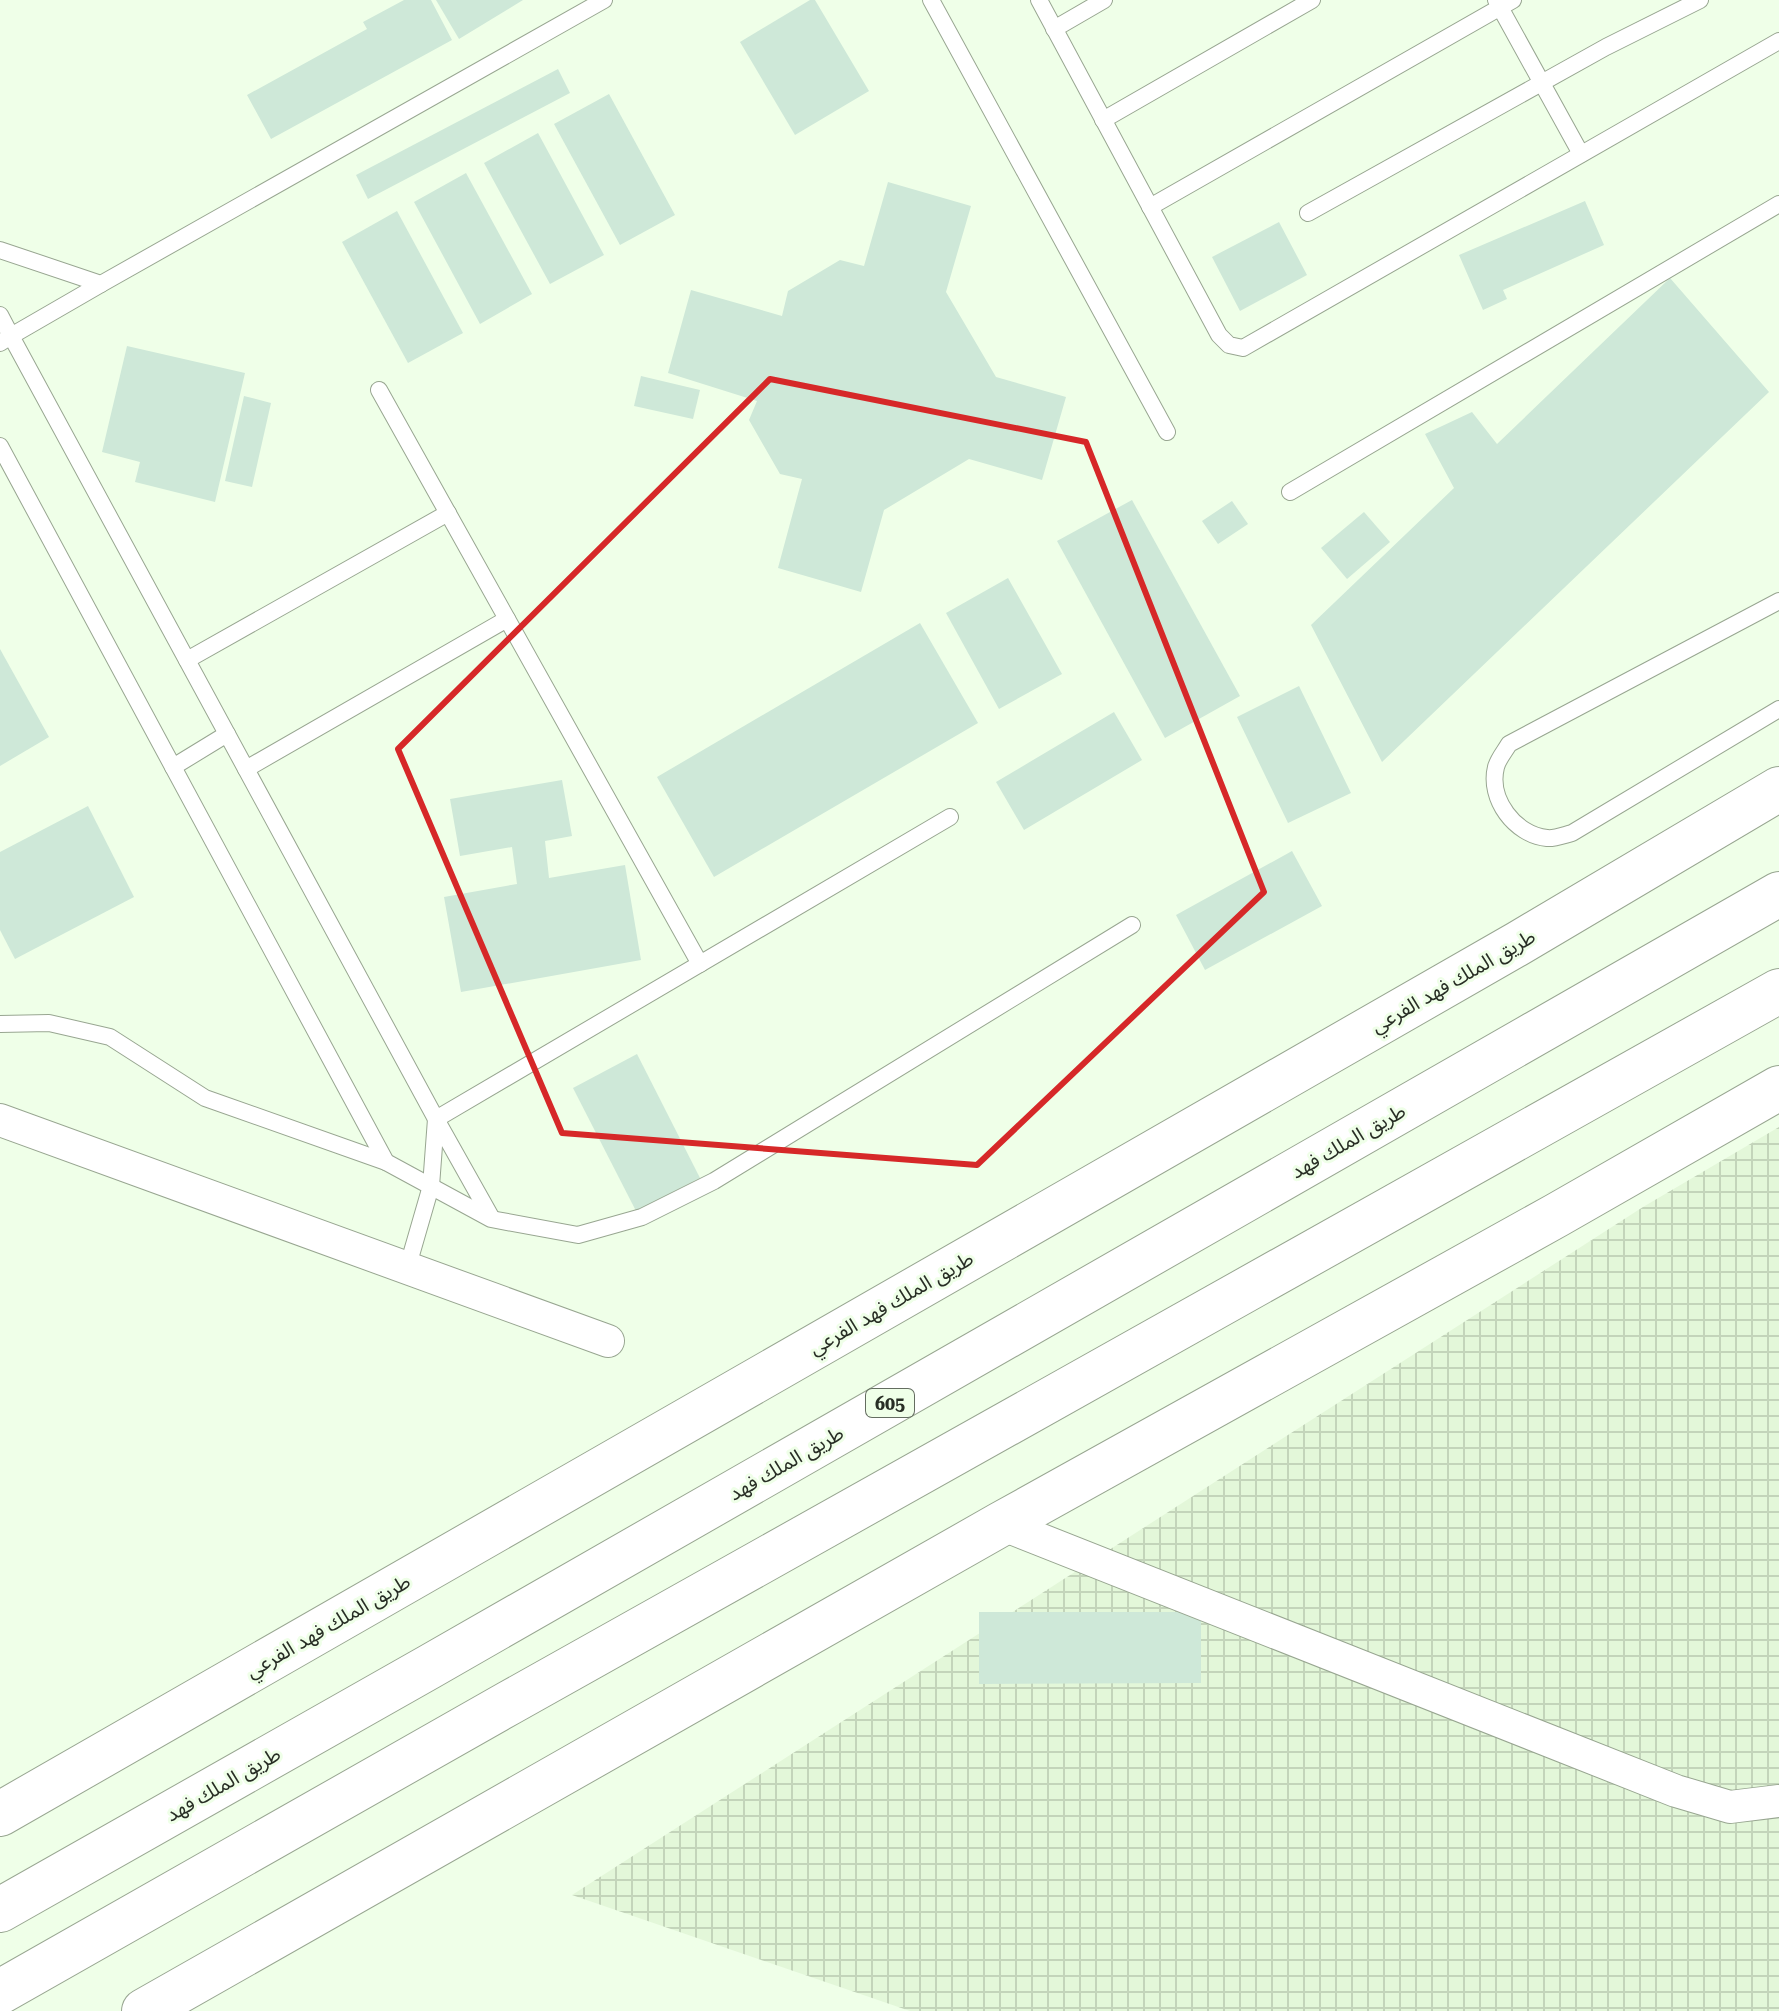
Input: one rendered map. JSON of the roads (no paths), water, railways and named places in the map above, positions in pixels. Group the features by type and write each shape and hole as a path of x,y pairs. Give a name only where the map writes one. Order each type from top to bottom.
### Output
{"main road":[{"name":"طريق الملك فهد الفرعي","path":"0,1814 1519,943 1779,789"},
{"name":"طريق الملك فهد","path":"0,1910 1779,894"},
{"path":"0,1992 1779,991"},
{"path":"144,2011 1001,1524 1779,1088"}],"street":[{"path":"0,1120 608,1341"},
{"path":"1001,1524 1676,1791 1730,1807 1779,1801"}],"lane":[{"path":"6,340 604,0"},
{"path":"931,0 1167,432"},
{"path":"1039,0 1219,335 1229,345 1243,348 1779,41"},
{"path":"1054,29 1104,0"},
{"path":"1103,120 1312,0"},
{"path":"1308,213 1606,47 1700,0"},
{"path":"1150,207 1503,2 1581,154"},
{"path":"1290,492 1779,204"},
{"path":"0,250 101,284"},
{"path":"0,315 6,340 187,660 491,1219"},
{"path":"379,390 700,964"},
{"path":"0,446 386,1162"},
{"path":"187,660 448,513"},
{"path":"1779,601 1509,744 1496,767 1496,788 1505,814 1524,832 1549,839 1572,833 1779,709"},
{"path":"246,769 507,619"},
{"path":"173,767 227,734"},
{"path":"436,1119 950,817"},
{"path":"0,1024 49,1023 110,1037 205,1098 386,1162 491,1219 578,1235 642,1217 714,1181 1132,925"},
{"path":"407,1269 431,1186 436,1119"}]}
